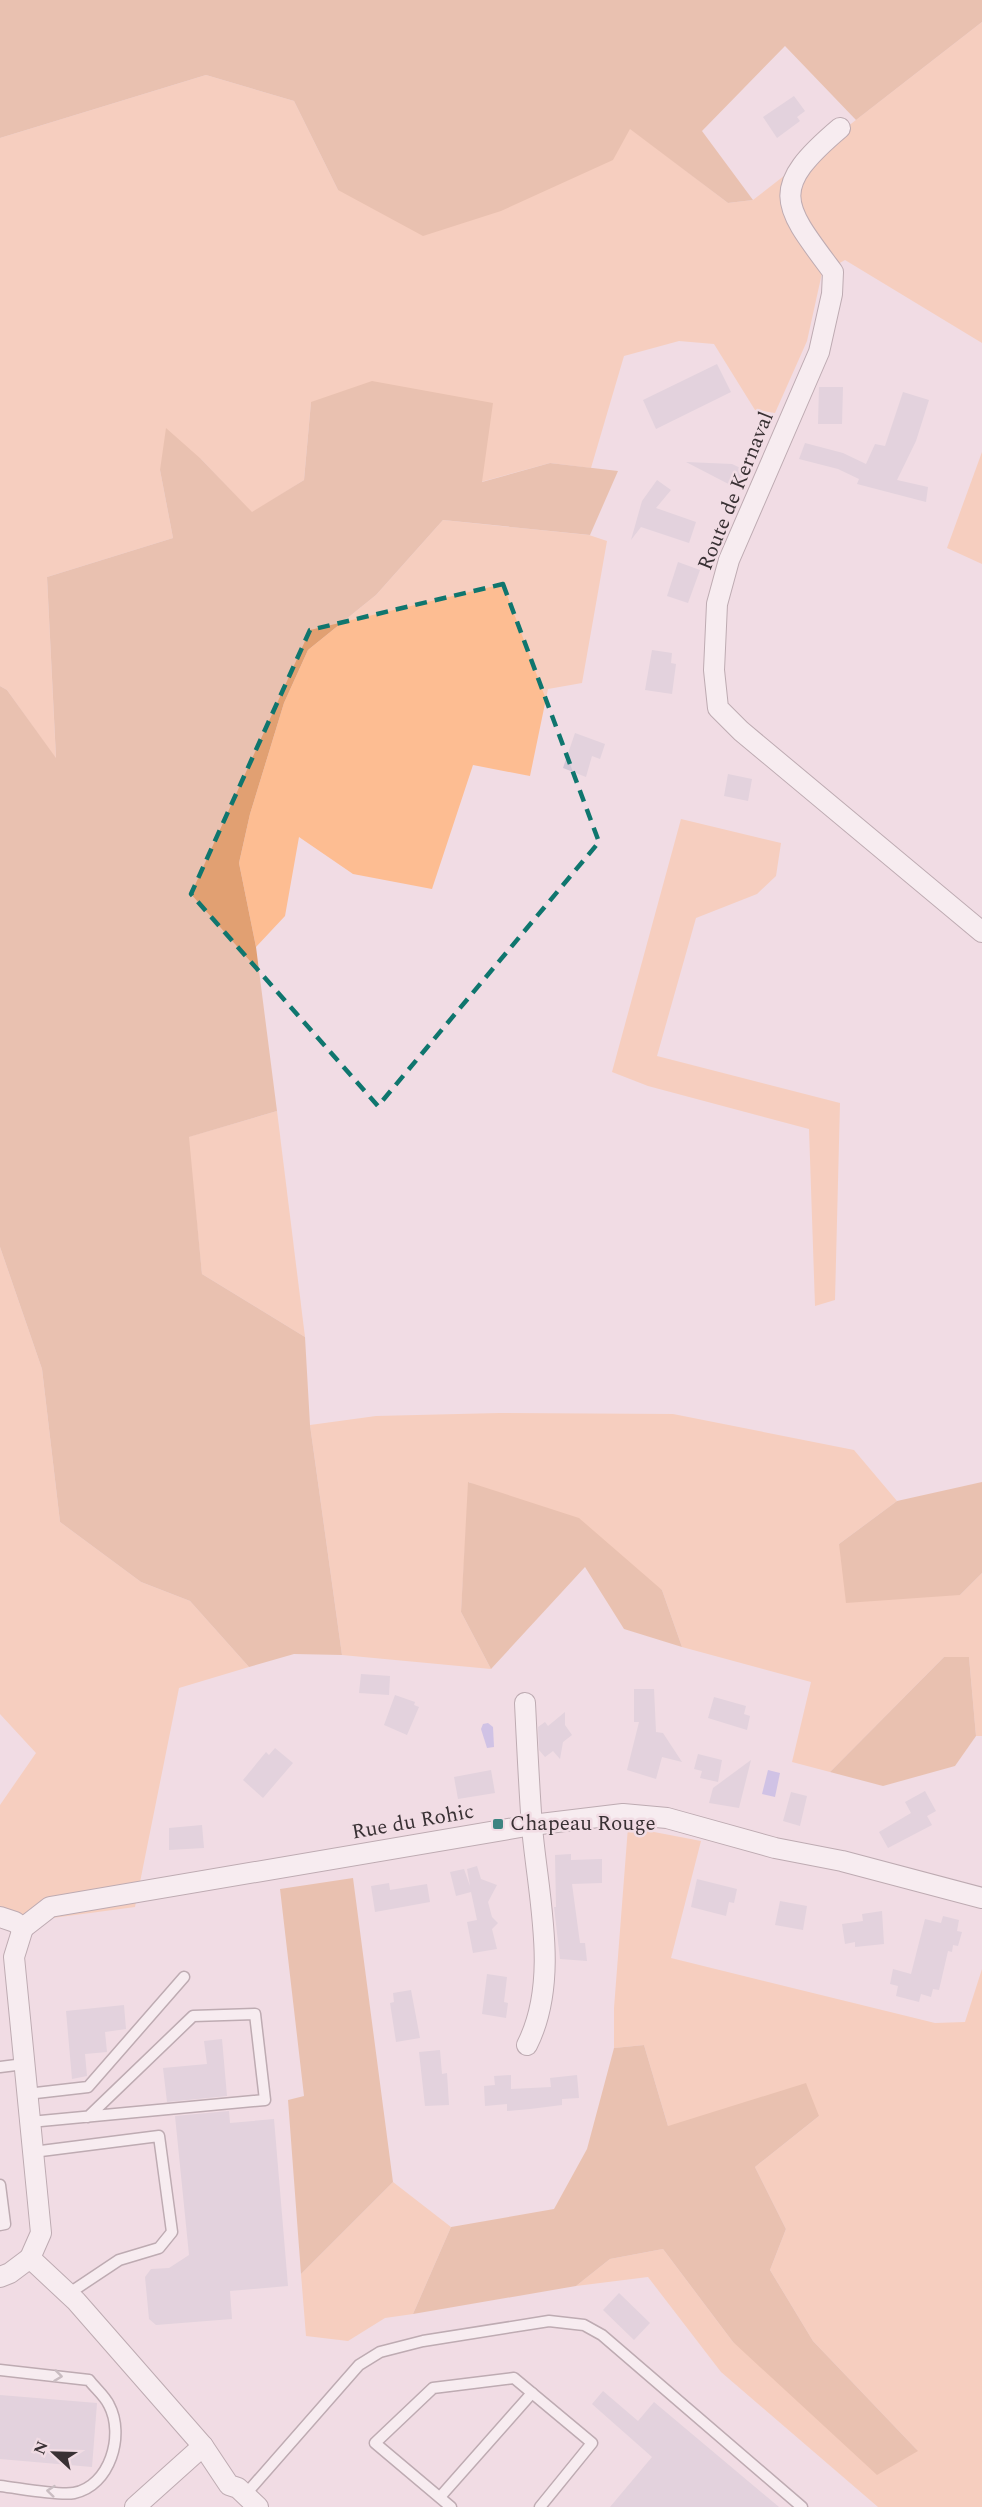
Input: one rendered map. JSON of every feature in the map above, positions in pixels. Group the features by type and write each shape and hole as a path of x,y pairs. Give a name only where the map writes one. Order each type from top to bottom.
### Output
{"street":[{"name":"Route de Kernaval","path":"840,128 820,144 800,168 789,193 790,208 800,229 833,272 832,294 819,352 729,560 717,604 714,670 718,708 750,738 982,932"},
{"path":"525,1703 532,1825 543,1938 544,1980 539,2015 527,2045"},
{"name":"Rue du Rohic","path":"22,1928 50,1907 279,1870 532,1825 623,1814 667,1818 776,1848 842,1862 982,1898"},
{"path":"0,1917 15,1922 22,1928 14,1957 41,2233 30,2258 10,2273 0,2277"},
{"path":"30,2258 68,2294 202,2446 241,2498"},
{"path":"135,2507 202,2446"}],"lane":[{"path":"27,2094 88,2087 184,1977"},
{"path":"30,2122 88,2117 265,2100 255,2014 193,2016 88,2117"},
{"path":"0,2067 24,2064"},
{"path":"33,2152 159,2136 172,2232 159,2248 118,2260 68,2294"},
{"path":"0,2185 4,2224 0,2225"},
{"path":"241,2498 359,2365 380,2352 423,2341 549,2321 584,2325 602,2335 802,2507"},
{"path":"0,2365 0,2370 89,2380 110,2406 116,2433 110,2464 93,2485 74,2494 0,2486"},
{"path":"451,2507 375,2443 433,2388 514,2378 592,2444 540,2507"},
{"path":"440,2497 532,2393"}],"highlighted area":[{"path":"503,584 599,842 378,1106 191,894 310,630"}],"shaded area":[{"path":"0,0 982,0 982,22 856,120 785,46 702,131 753,200 728,203 630,129 613,160 501,211 423,236 338,190 294,101 206,75 0,138"},
{"path":"982,22 982,343 845,260 822,273 807,341 775,413 755,410 714,344 679,341 624,356 591,468 550,463 481,482 311,402 304,480 252,513 201,459 160,470 173,538 47,577 56,759 7,690 0,686 0,138 206,75 294,101 338,190 630,128 728,203 753,200"},
{"path":"372,381 493,403 482,482 550,463 618,471 590,535 443,520 376,595 308,650 284,703 250,814 239,863 256,947 277,1111 189,1137 202,1274 305,1337 310,1425 342,1655 294,1654 249,1667 190,1601 141,1582 60,1522 42,1369 0,1247 0,686 7,690 56,758 47,577 173,538 160,470 166,428 201,459 252,512 304,480 311,402"},
{"path":"982,452 982,564 947,548"},
{"path":"443,520 589,535 607,541 582,683 548,689 530,776 473,765 432,889 353,874 299,837 285,916 256,947 239,863 250,814 284,703 308,650 376,595"},
{"path":"681,819 781,843 776,876 757,894 696,918 657,1056 840,1103 835,1300 815,1306 809,1129 648,1086 612,1072"},
{"path":"277,1111 305,1337 202,1274 188,1137"},
{"path":"0,1247 42,1369 60,1522 141,1582 190,1601 249,1667 179,1688 135,1907 0,1925 0,1805 36,1753 0,1714"},
{"path":"499,1413 673,1414 854,1450 897,1501 839,1544 960,1595 982,1573 982,1736 976,1736 969,1657 944,1657 830,1772 792,1762 811,1682 682,1647 662,1590 469,1482 461,1612 491,1669 342,1655 310,1425 376,1416"},
{"path":"468,1482 579,1518 662,1590 682,1647 624,1629 585,1567 491,1669 461,1612"},
{"path":"982,1482 982,1573 960,1595 846,1603 839,1544 897,1501"},
{"path":"944,1657 969,1657 976,1736 955,1766 883,1786 830,1772"},
{"path":"488,1723 493,1727 494,1747 487,1748 481,1729 483,1724"},
{"path":"768,1770 780,1773 775,1797 762,1794"},
{"path":"628,1827 701,1841 671,1958 935,2023 965,2022 982,1969 982,2507 878,2507 721,2372 648,2277 576,2286 610,2259 663,2249 733,2342 917,2450 813,2341 770,2270 786,2229 755,2167 819,2116 668,2126 644,2045 614,2048 614,2008"},
{"path":"353,1878 393,2182 301,2274 288,2100 304,2096 280,1889"},
{"path":"644,2045 668,2126 806,2083 819,2116 755,2167 786,2229 770,2270 813,2341 918,2451 877,2475 733,2342 663,2249 610,2259 576,2286 413,2314 451,2227 554,2209 587,2149 614,2048"},
{"path":"393,2182 451,2227 413,2314 385,2318 348,2341 306,2336 301,2274"}],"building":[{"path":"794,96 805,111 797,117 800,121 777,138 763,117"},
{"path":"717,364 731,392 656,429 643,400"},
{"path":"819,387 843,387 842,424 818,424"},
{"path":"903,392 929,400 916,441 897,480 928,487 926,502 857,484 859,479 838,469 799,459 805,443 843,453 866,464 875,444 885,446"},
{"path":"686,462 732,464 751,473 742,491"},
{"path":"657,480 671,490 656,508 696,522 689,543 641,527 631,540 642,501"},
{"path":"678,562 700,570 688,603 667,596"},
{"path":"652,650 672,653 671,663 676,664 672,694 645,690"},
{"path":"575,733 605,744 600,759 592,756 586,777 563,768"},
{"path":"728,774 752,779 748,801 724,796"},
{"path":"361,1674 390,1676 389,1695 359,1693"},
{"path":"634,1689 654,1689 656,1732 663,1733 682,1762 662,1757 656,1779 627,1770 639,1722 634,1722"},
{"path":"395,1695 415,1702 414,1705 419,1707 407,1735 384,1725"},
{"path":"714,1697 746,1706 744,1714 750,1716 747,1730 708,1718"},
{"path":"565,1712 565,1725 572,1735 563,1742 560,1759 553,1751 545,1757 539,1750 538,1727 545,1722 548,1726"},
{"path":"275,1748 293,1763 263,1798 243,1780 266,1752 269,1755"},
{"path":"698,1754 722,1760 718,1782 700,1778 702,1771 694,1769"},
{"path":"751,1760 739,1808 709,1803 713,1788"},
{"path":"491,1770 495,1793 458,1799 454,1777"},
{"path":"925,1791 936,1811 927,1816 932,1825 888,1848 879,1832 911,1813 905,1802"},
{"path":"791,1792 807,1796 800,1826 783,1821"},
{"path":"202,1825 204,1848 169,1850 169,1828"},
{"path":"571,1854 571,1860 602,1859 602,1883 572,1884 580,1943 585,1943 587,1961 560,1959 554,1907 556,1907 555,1855"},
{"path":"477,1866 481,1879 497,1885 488,1902 492,1917 498,1923 492,1929 497,1949 473,1953 467,1922 477,1920 471,1892 456,1896 450,1872 464,1869 470,1886 467,1869"},
{"path":"697,1879 737,1889 734,1903 729,1902 726,1916 691,1907"},
{"path":"389,1883 390,1890 427,1884 430,1902 375,1912 371,1886"},
{"path":"780,1901 807,1906 803,1930 775,1925"},
{"path":"882,1911 884,1944 855,1947 855,1942 845,1944 842,1924 863,1921 862,1914"},
{"path":"943,1916 959,1920 957,1931 962,1932 958,1946 953,1945 952,1952 948,1951 939,1990 933,1989 931,1997 921,1994 919,2002 896,1996 898,1986 890,1984 893,1969 911,1974 925,1919 941,1923"},
{"path":"487,1974 507,1977 504,2002 508,2003 506,2018 482,2014"},
{"path":"411,1990 420,2038 396,2042 390,2003 394,2002 393,1993"},
{"path":"124,2005 126,2029 105,2032 107,2052 85,2054 87,2076 72,2079 66,2011"},
{"path":"222,2039 227,2096 167,2102 163,2068 207,2064 204,2041"},
{"path":"440,2050 442,2074 447,2073 449,2105 425,2106 419,2052"},
{"path":"511,2075 511,2089 551,2087 550,2078 577,2075 579,2098 562,2099 562,2105 507,2111 507,2104 485,2106 484,2086 495,2085 494,2076"},
{"path":"229,2111 230,2123 274,2119 288,2286 230,2291 232,2319 156,2325 149,2319 145,2277 151,2269 169,2268 189,2255 175,2116"},
{"path":"619,2293 650,2323 634,2340 603,2310"},
{"path":"603,2391 638,2421 654,2402 779,2507 610,2507 652,2457 592,2404"},
{"path":"0,2395 97,2403 92,2467 0,2459"}],"place":[{"name":"Chapeau Rouge","path":"498,1824"}]}
